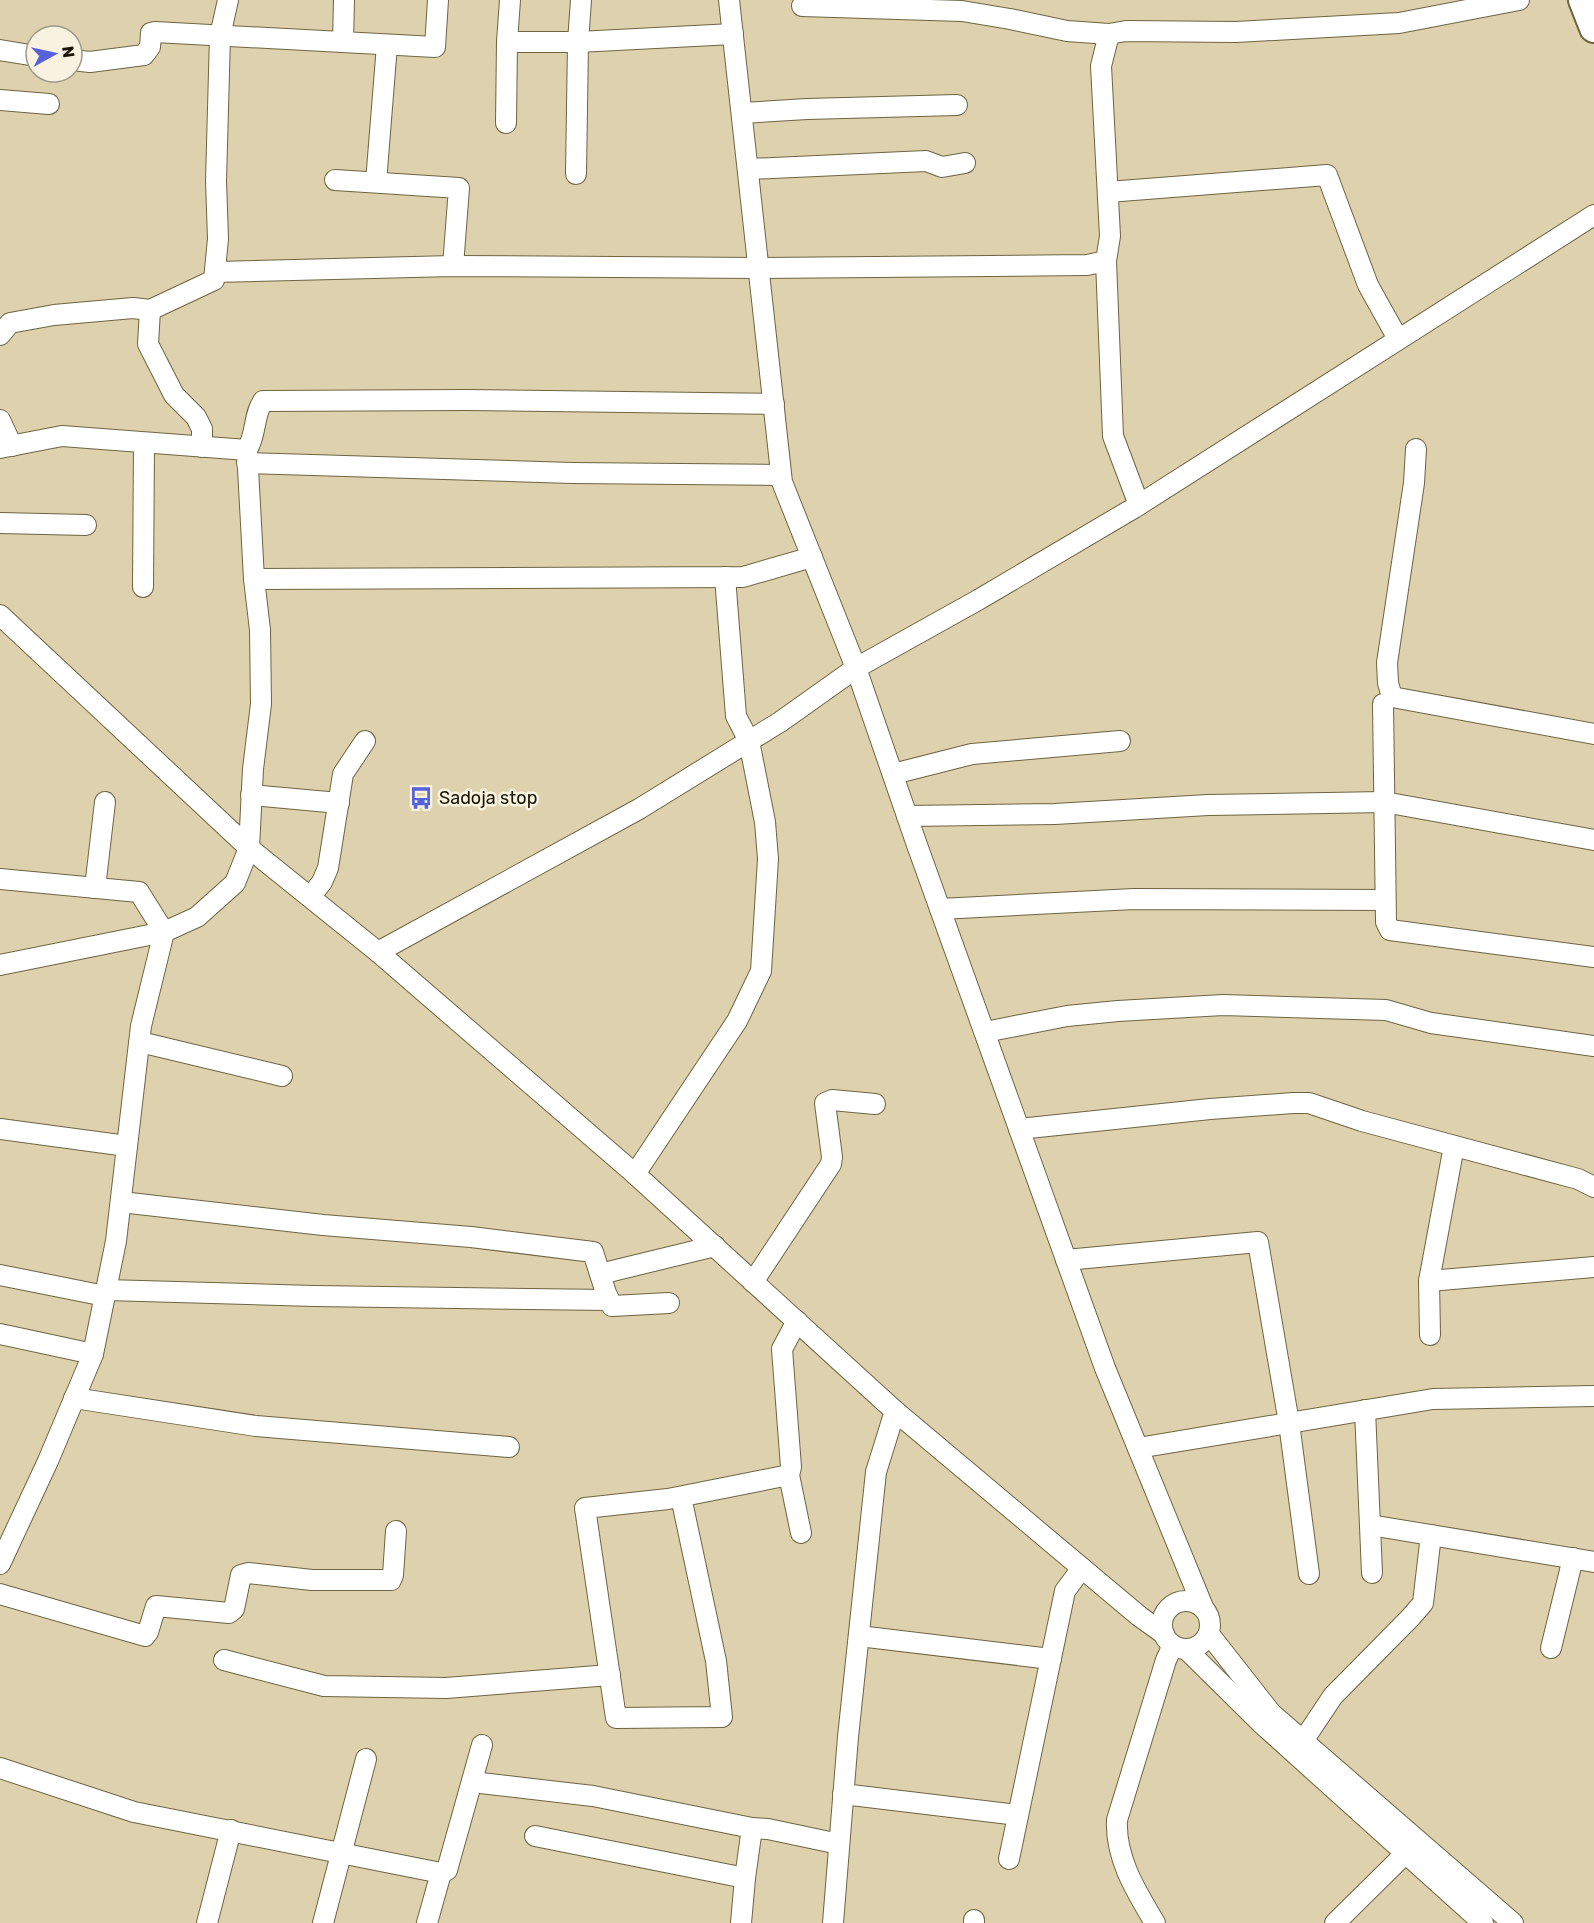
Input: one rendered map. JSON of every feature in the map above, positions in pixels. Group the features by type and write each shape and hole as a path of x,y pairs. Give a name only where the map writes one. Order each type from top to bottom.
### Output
{"highway":[{"path":"1583,0 1594,28"}],"street":[{"path":"0,335 10,323 54,315 133,308 150,310 214,280 218,238 216,181 220,36 228,0"},
{"path":"343,42 344,0"},
{"path":"84,61 144,55 150,47 151,33 155,32 435,47 438,0"},
{"path":"506,123 510,0"},
{"path":"576,174 581,0"},
{"path":"729,0 782,482 856,668 1105,1368 1210,1620 1209,1634 1200,1645 1175,1643"},
{"path":"802,6 962,11 1067,31 1109,34 1126,31 1236,32 1400,23 1519,0"},
{"path":"507,42 578,42 733,34"},
{"path":"1109,34 1101,66 1110,236 1106,261 1113,436 1139,504"},
{"path":"376,182 387,45"},
{"path":"0,50 24,54"},
{"path":"0,100 49,104"},
{"path":"742,113 957,105"},
{"path":"749,169 926,161 942,167 965,164"},
{"path":"1107,192 1327,175 1368,285 1398,339"},
{"path":"335,180 459,188 453,266"},
{"path":"378,952 639,809 780,722 856,668 978,600 1139,504 1594,215"},
{"path":"215,272 453,266 759,268 1087,265 1106,261"},
{"path":"150,310 148,344 174,395 196,417 202,429 202,447"},
{"path":"0,965 164,932 197,917 235,883 249,848 253,769 261,704 260,630 254,579 247,456 254,439 258,408 263,401 466,400 774,404"},
{"path":"0,420 6,447 62,436 202,447 247,456 572,474 782,475"},
{"path":"143,587 144,443"},
{"path":"1416,449 1414,483 1387,663 1388,683 1392,697 1594,734"},
{"path":"0,524 86,525"},
{"path":"254,579 743,577 812,557"},
{"path":"635,1174 737,1021 760,971 768,859 765,822 749,741 736,716 725,577"},
{"path":"0,615 249,848 378,952 635,1174 896,1411 1139,1616 1266,1718 1406,1853 1483,1923"},
{"path":"1383,704 1385,900 1386,922 1390,930 1594,957"},
{"path":"309,897 322,882 328,868 343,774 365,741"},
{"path":"893,774 972,754 1120,741"},
{"path":"252,795 339,803"},
{"path":"95,888 105,802"},
{"path":"907,816 1055,814 1208,805 1384,802 1594,840"},
{"path":"0,879 140,892 164,932 140,1042 116,1241 93,1354 48,1461 1,1557"},
{"path":"940,909 1134,899 1385,900"},
{"path":"984,1032 1067,1016 1223,1005 1386,1010 1431,1023 1594,1046"},
{"path":"140,1042 282,1076"},
{"path":"753,1282 831,1164 825,1103 832,1100 874,1104"},
{"path":"1019,1129 1210,1109 1309,1103 1362,1121 1578,1179 1594,1187"},
{"path":"0,1130 127,1146"},
{"path":"1431,1335 1429,1281 1454,1146"},
{"path":"121,1202 593,1252 612,1306 669,1304"},
{"path":"1066,1260 1258,1242 1289,1423 1309,1574"},
{"path":"600,1274 715,1246"},
{"path":"1429,1281 1594,1267"},
{"path":"0,1275 105,1293 608,1300"},
{"path":"796,1321 782,1349 791,1467 789,1475 801,1533"},
{"path":"0,1334 93,1354"},
{"path":"1138,1448 1433,1399 1594,1396"},
{"path":"74,1398 256,1426 509,1447"},
{"path":"1365,1410 1372,1573"},
{"path":"833,1923 843,1794 876,1472 896,1411"},
{"path":"681,1497 716,1661 722,1717 616,1718 585,1508 681,1497 789,1475"},
{"path":"1370,1525 1594,1562"},
{"path":"0,1594 146,1636 156,1605 229,1613 234,1609 241,1575 248,1573 312,1580 391,1580 396,1531"},
{"path":"1303,1741 1333,1696 1412,1617 1423,1603 1431,1535"},
{"path":"1551,1648 1573,1558"},
{"path":"1009,1859 1065,1592 1082,1568"},
{"path":"1175,1643 1163,1620 1170,1607 1183,1601 1190,1601 1203,1607"},
{"path":"1209,1634 1266,1718 1303,1741 1513,1923"},
{"path":"859,1636 1051,1659"},
{"path":"1155,1923 1130,1880 1116,1836 1117,1820 1166,1660 1175,1643"},
{"path":"224,1660 324,1686 446,1688 610,1675"},
{"path":"0,1768 134,1812 441,1873 447,1870 482,1745"},
{"path":"323,1923 366,1759"},
{"path":"472,1782 592,1796 839,1844"},
{"path":"843,1794 1018,1815"},
{"path":"741,1923 752,1828"},
{"path":"207,1923 231,1830"},
{"path":"535,1836 745,1878"},
{"path":"1335,1923 1406,1853"},
{"path":"428,1923 441,1873"}],"place":[{"name":"Sadoja stop","path":"421,798"}]}
